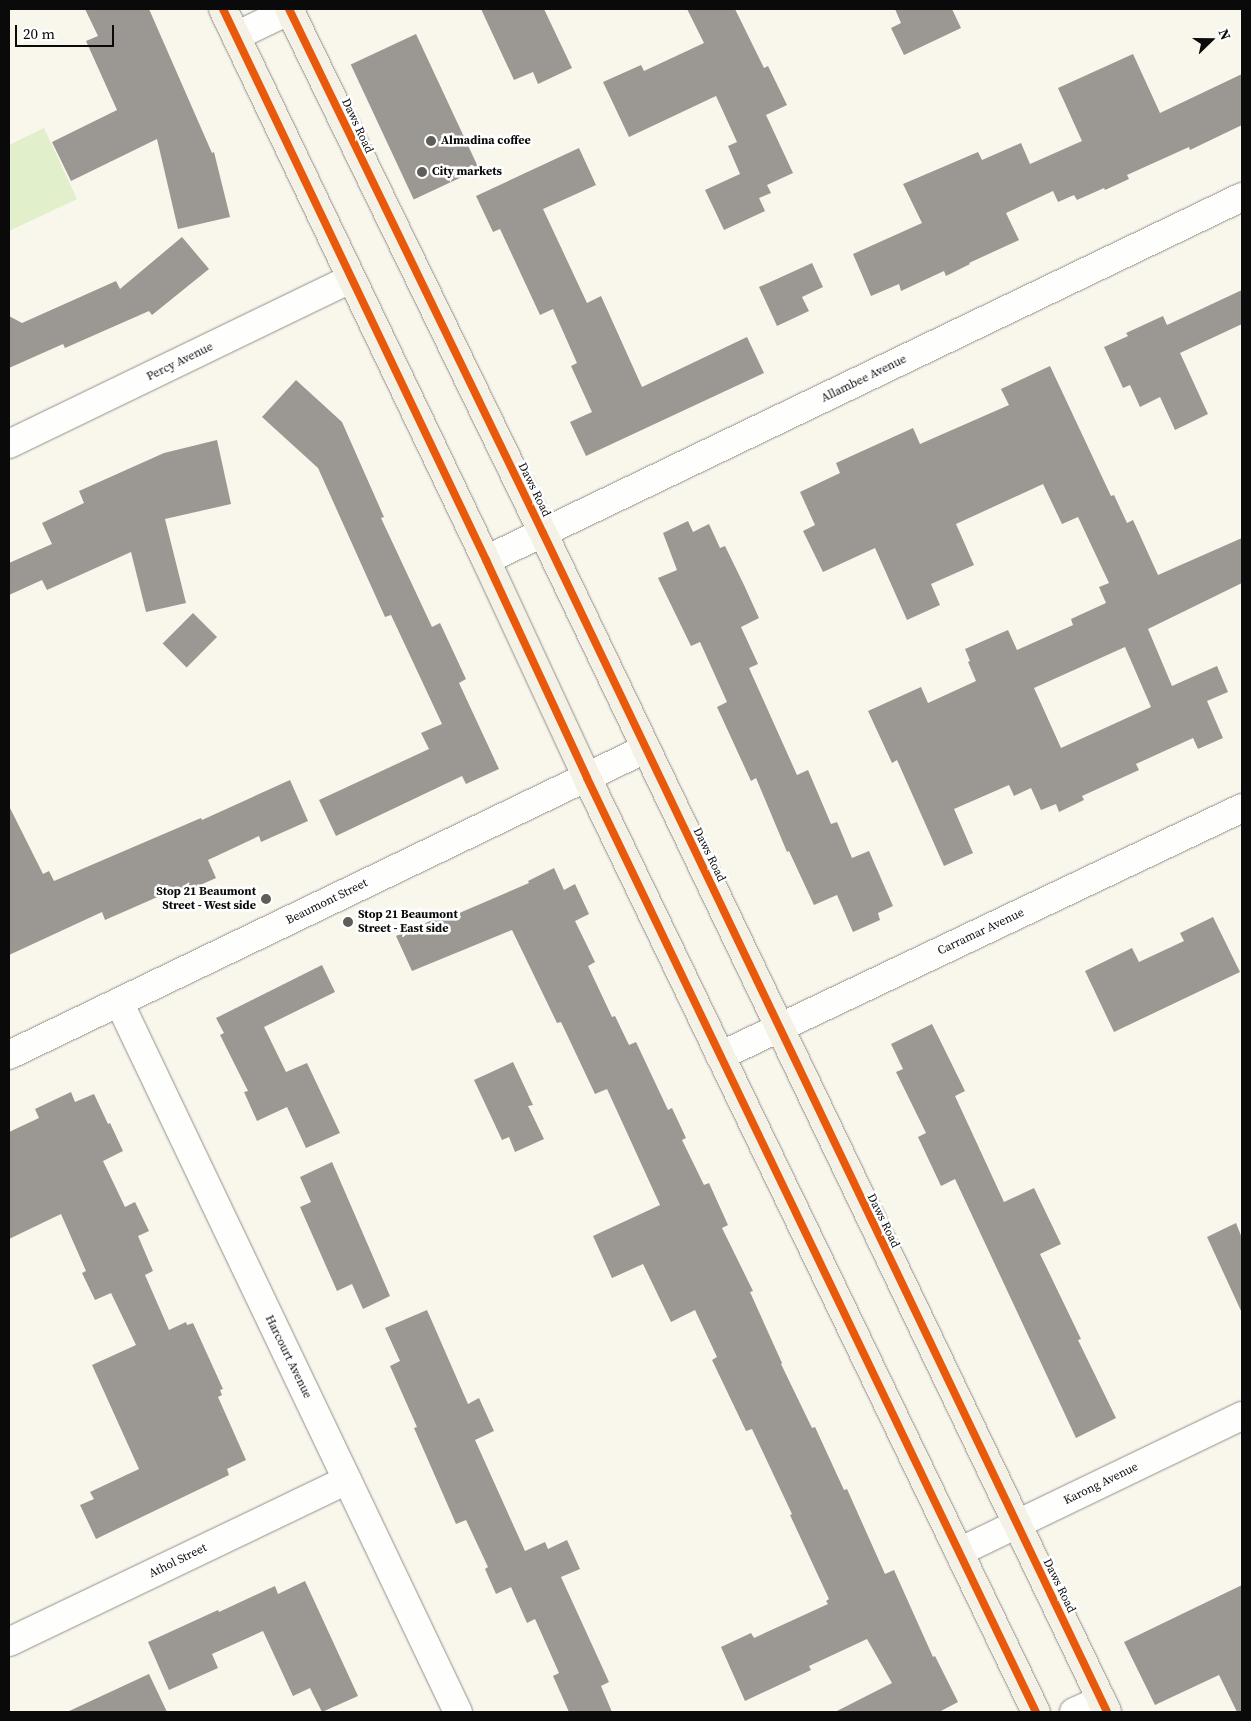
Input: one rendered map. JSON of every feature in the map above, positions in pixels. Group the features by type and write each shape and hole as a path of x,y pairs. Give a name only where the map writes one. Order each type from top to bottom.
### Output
{"main road":[{"path":"223,9 486,560 587,778 1036,1712"},
{"name":"Daws Road","path":"290,9 1104,1706"}],"street":[{"path":"236,36 290,9"},
{"name":"Allambee Avenue","path":"486,560 1242,197"},
{"name":"Percy Avenue","path":"9,444 351,279"},
{"name":"Beaumont Street","path":"9,1055 646,749"},
{"name":"Carramar Avenue","path":"720,1056 1242,808"},
{"name":"Harcourt Avenue","path":"118,1002 458,1712"},
{"name":"Karong Avenue","path":"959,1552 1242,1416"},
{"name":"Athol Street","path":"9,1642 347,1480"},
{"path":"1074,1712 1104,1706"}],"green space":[{"path":"44,128 77,199 9,231 9,145"}],"building":[{"path":"85,9 149,9 212,153 214,152 230,217 178,229 157,139 71,181 52,142 117,110 86,41 98,36"},
{"path":"481,9 544,9 572,68 538,84 533,72 514,80"},
{"path":"687,9 735,9 764,68 768,66 787,105 766,115 793,173 767,185 771,193 759,198 765,211 724,230 705,190 740,174 728,146 737,142 716,96 629,137 603,82 641,65 644,71 704,43"},
{"path":"895,9 952,9 961,28 904,55 891,28 901,23"},
{"path":"416,34 479,169 414,199 351,64"},
{"path":"1133,54 1160,113 1242,74 1242,125 1190,150 1189,147 1127,175 1129,179 1105,190 1104,188 1077,200 1074,195 1058,202 1053,191 1006,213 1019,240 946,276 944,271 901,291 899,284 871,296 853,254 922,223 903,184 978,152 982,160 1021,143 1030,164 1082,141 1058,88"},
{"path":"579,148 596,185 543,209 587,303 601,296 642,387 747,337 764,373 586,456 570,422 592,412 571,366 577,363 553,309 540,315 500,229 493,232 476,196"},
{"path":"182,237 209,269 152,315 149,311 65,348 63,344 9,368 9,316 22,323 116,281 120,289"},
{"path":"812,263 823,287 802,297 809,311 777,326 759,287"},
{"path":"1242,290 1242,324 1180,353 1208,414 1175,430 1160,397 1140,407 1130,385 1123,388 1104,347 1128,336 1126,333 1163,316 1167,325"},
{"path":"1050,366 1111,496 1114,495 1127,523 1133,520 1158,575 1242,538 1242,583 1148,629 1172,686 1217,666 1228,692 1207,701 1223,738 1198,749 1193,738 1136,764 1139,770 1082,796 1084,800 1059,812 1056,804 1041,810 1031,788 1014,796 1009,785 954,809 973,853 944,866 897,760 892,763 868,711 921,687 928,703 976,681 965,649 1008,630 1017,650 1073,625 1071,619 1106,603 1099,587 1109,583 1078,517 1062,524 1043,484 956,524 974,565 931,584 940,605 907,620 875,548 823,572 803,531 815,525 800,492 840,473 836,463 913,428 920,444 1009,405 1001,389","holes":["1125,647 1151,707 1061,748 1034,688"]},
{"path":"296,380 342,422 384,517 381,518 432,627 440,623 466,679 459,683 499,769 466,784 462,776 336,836 319,800 429,749 421,733 442,724 391,615 385,617 318,468 262,417"},
{"path":"217,440 231,504 165,519 186,603 146,612 131,552 47,590 42,580 9,595 9,563 52,544 42,523 84,503 79,491 164,453"},
{"path":"688,521 693,532 709,524 720,548 725,546 759,618 741,627 758,664 749,668 797,775 808,770 831,824 837,822 852,858 869,851 893,906 878,913 880,920 853,932 837,895 814,905 789,851 787,852 756,778 751,781 717,707 727,702 700,642 691,646 658,578 677,570 663,533"},
{"path":"193,613 217,637 187,667 163,643"},
{"path":"290,780 308,821 261,842 259,836 208,860 216,878 180,894 178,888 105,920 102,912 9,955 9,806 43,874 49,871 54,881 201,818 202,820"},
{"path":"554,868 564,890 575,884 589,914 575,921 595,962 588,966 612,1017 615,1016 629,1045 636,1042 668,1110 672,1108 686,1138 682,1140 704,1185 709,1183 728,1225 722,1228 753,1291 750,1292 781,1364 812,1428 815,1427 844,1490 847,1489 885,1574 894,1570 933,1657 935,1656 958,1702 939,1712 835,1712 892,1683 867,1639 809,1666 811,1670 745,1701 721,1647 751,1633 754,1638 828,1604 826,1601 829,1599 752,1429 746,1431 712,1360 717,1357 695,1310 671,1322 643,1264 612,1278 593,1236 660,1205 607,1089 595,1094 561,1022 557,1023 512,930 412,971 396,936 448,913 450,917 529,883 528,881"},
{"path":"1213,917 1240,972 1114,1032 1085,971 1132,948 1139,962 1184,941 1180,933"},
{"path":"322,965 335,992 264,1027 286,1072 307,1063 340,1133 306,1148 287,1107 257,1121 244,1092 248,1091 220,1035 224,1033 216,1018"},
{"path":"932,1024 965,1091 955,1096 1004,1202 1034,1188 1061,1244 1040,1254 1081,1339 1078,1340 1116,1418 1076,1438 955,1179 941,1186 918,1137 926,1133 896,1072 903,1069 891,1044"},
{"path":"513,1062 533,1105 528,1106 544,1139 515,1152 509,1137 502,1140 474,1080"},
{"path":"71,1092 75,1102 94,1094 108,1124 110,1123 123,1151 103,1161 125,1207 135,1202 149,1231 138,1236 153,1271 145,1275 169,1330 186,1322 187,1325 193,1323 223,1389 220,1390 222,1395 218,1397 246,1460 227,1469 229,1475 96,1539 80,1505 94,1499 90,1492 139,1469 92,1365 136,1345 111,1293 95,1300 82,1273 86,1271 61,1214 9,1239 9,1132 39,1118 35,1109"},
{"path":"332,1162 390,1296 363,1309 352,1284 337,1291 300,1207 311,1202 300,1177"},
{"path":"1236,1223 1242,1238 1242,1313 1207,1237"},
{"path":"427,1310 468,1404 479,1398 494,1431 475,1440 525,1551 545,1542 548,1549 567,1540 580,1569 561,1577 609,1682 601,1686 612,1712 569,1712 553,1676 559,1673 535,1619 527,1623 511,1587 496,1594 485,1569 488,1567 466,1520 456,1524 414,1428 417,1427 390,1366 400,1361 385,1328"},
{"path":"305,1581 358,1696 322,1712 310,1688 293,1696 263,1631 212,1654 218,1668 169,1690 148,1642 275,1586 278,1594"},
{"path":"1242,1585 1242,1712 1237,1712 1219,1675 1155,1705 1124,1642"},
{"path":"149,1674 167,1712 67,1712"}],"cycle path":[{"path":"223,9 486,560 587,778 1036,1712"},
{"path":"289,9 543,533 1107,1712"}],"place":[{"name":"Almadina coffee","path":"431,141"},
{"name":"City markets","path":"422,172"},
{"name":"Stop 21 Beaumont Street - West side","path":"266,899"},
{"name":"Stop 21 Beaumont Street - East side","path":"348,922"}]}
